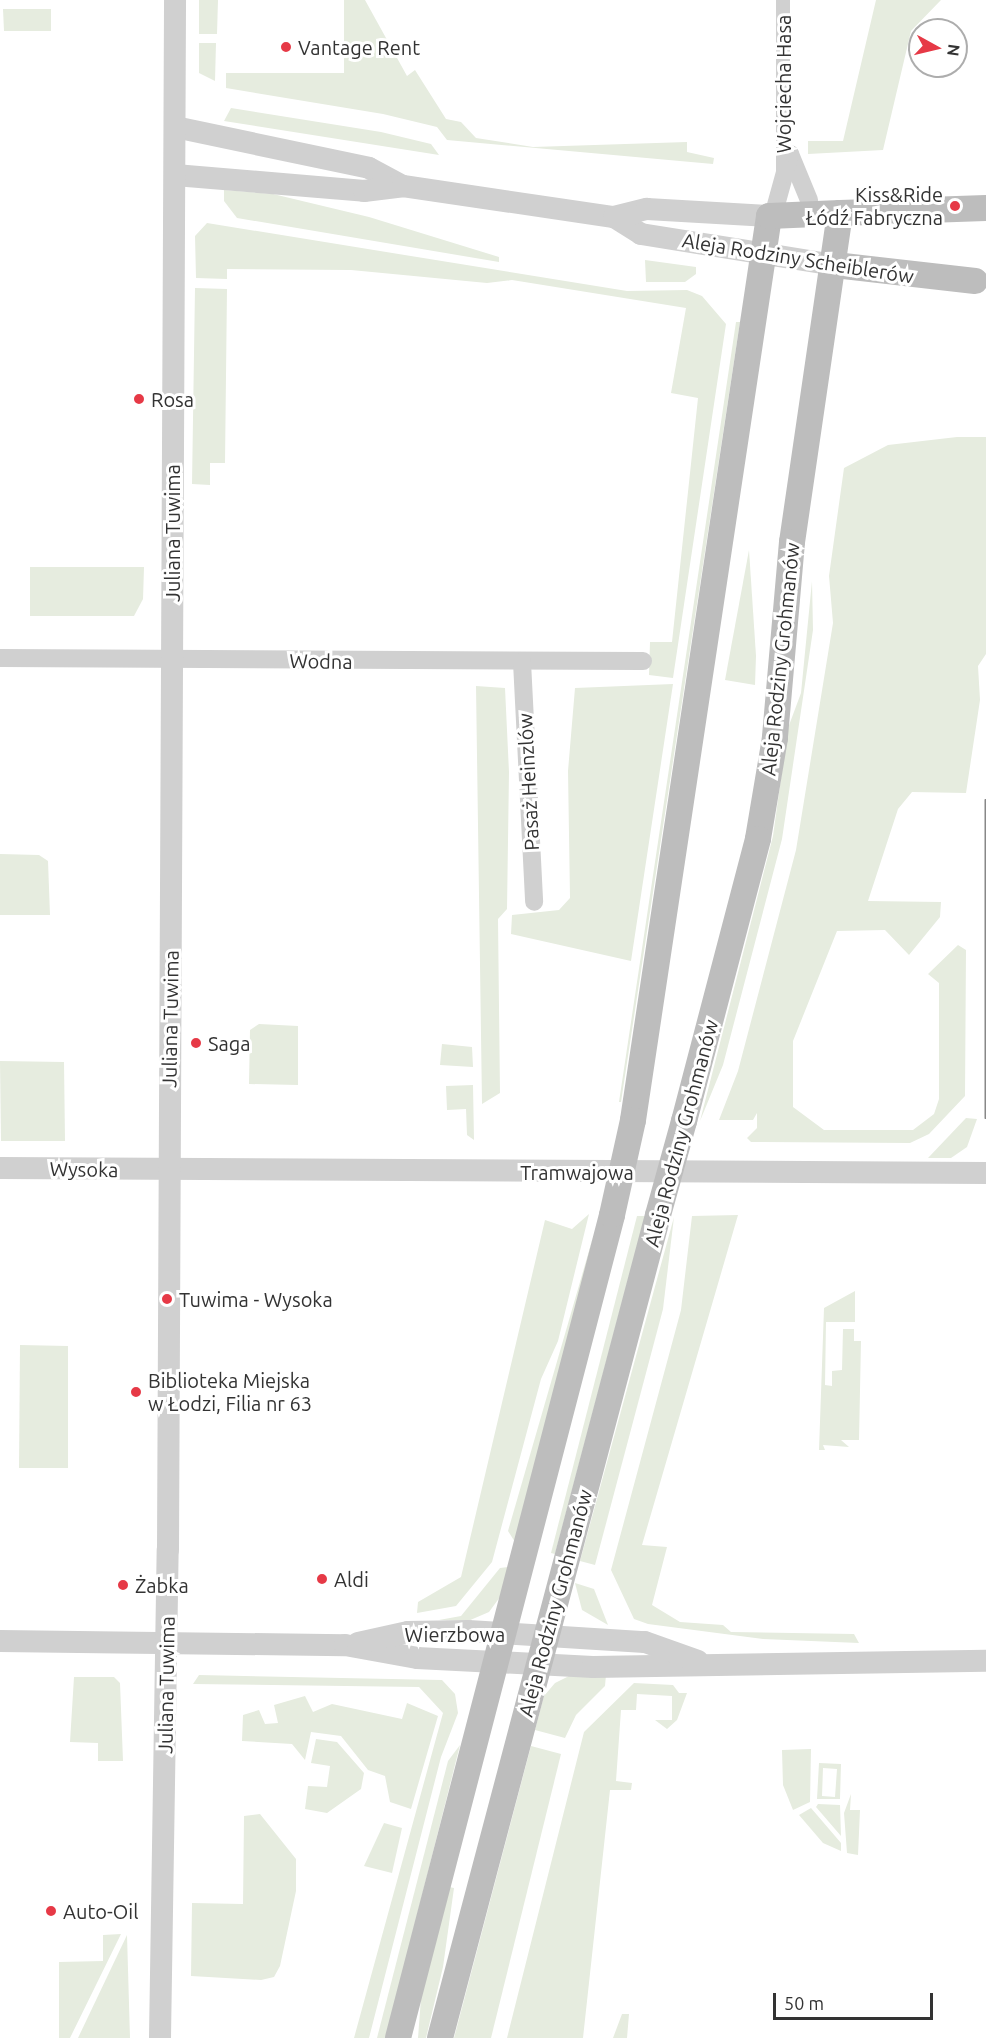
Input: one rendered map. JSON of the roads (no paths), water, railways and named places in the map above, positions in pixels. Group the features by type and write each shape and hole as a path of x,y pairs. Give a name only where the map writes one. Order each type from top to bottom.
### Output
{"main road":[{"name":"Aleja Rodziny Scheiblerów","path":"773,210 840,213 986,208"},
{"name":"Aleja Rodziny Grohmanów","path":"398,2038 612,1215 633,1120 763,253 773,210"},
{"name":"Aleja Rodziny Grohmanów","path":"440,2038 758,840 777,716 799,495 835,265 840,213"},
{"name":"Aleja Rodziny Scheiblerów","path":"835,265 986,282"}],"street":[{"name":"Juliana Tuwima","path":"160,2038 166,1642 175,0"},
{"name":"Wojciecha Hasa","path":"783,0 783,171"},
{"name":"Aleja Rodziny Scheiblerów","path":"175,127 369,168 403,186"},
{"name":"Wojciecha Hasa","path":"773,210 790,154 809,200"},
{"name":"Aleja Rodziny Scheiblerów","path":"175,175 363,191 403,186 614,217 647,209 736,216 773,210"},
{"name":"Aleja Rodziny Scheiblerów","path":"614,217 641,234 835,265"},
{"name":"Wodna","path":"0,658 643,661"},
{"name":"Pasaż Heinzlów","path":"522,662 534,902"},
{"name":"Wysoka","path":"0,1168 168,1170"},
{"name":"Tramwajowa","path":"168,1170 986,1173"},
{"name":"Wierzbowa","path":"345,1645 408,1632 504,1633 645,1642 706,1662"},
{"name":"Wierzbowa","path":"0,1641 345,1645 417,1658 647,1668 706,1662 986,1661"}],"tram line":[{"path":"986,800 986,1118"}],"place":[{"name":"Vantage Rent","path":"286,47"},
{"name":"Kiss&Ride Łódź Fabryczna","path":"955,206"},
{"name":"Rosa","path":"139,399"},
{"name":"Saga","path":"196,1043"},
{"name":"Tuwima - Wysoka","path":"167,1299"},
{"name":"Biblioteka Miejska w Łodzi, Filia nr 63","path":"136,1392"},
{"name":"Aldi","path":"322,1579"},
{"name":"Żabka","path":"123,1585"},
{"name":"Auto-Oil","path":"51,1911"}]}
